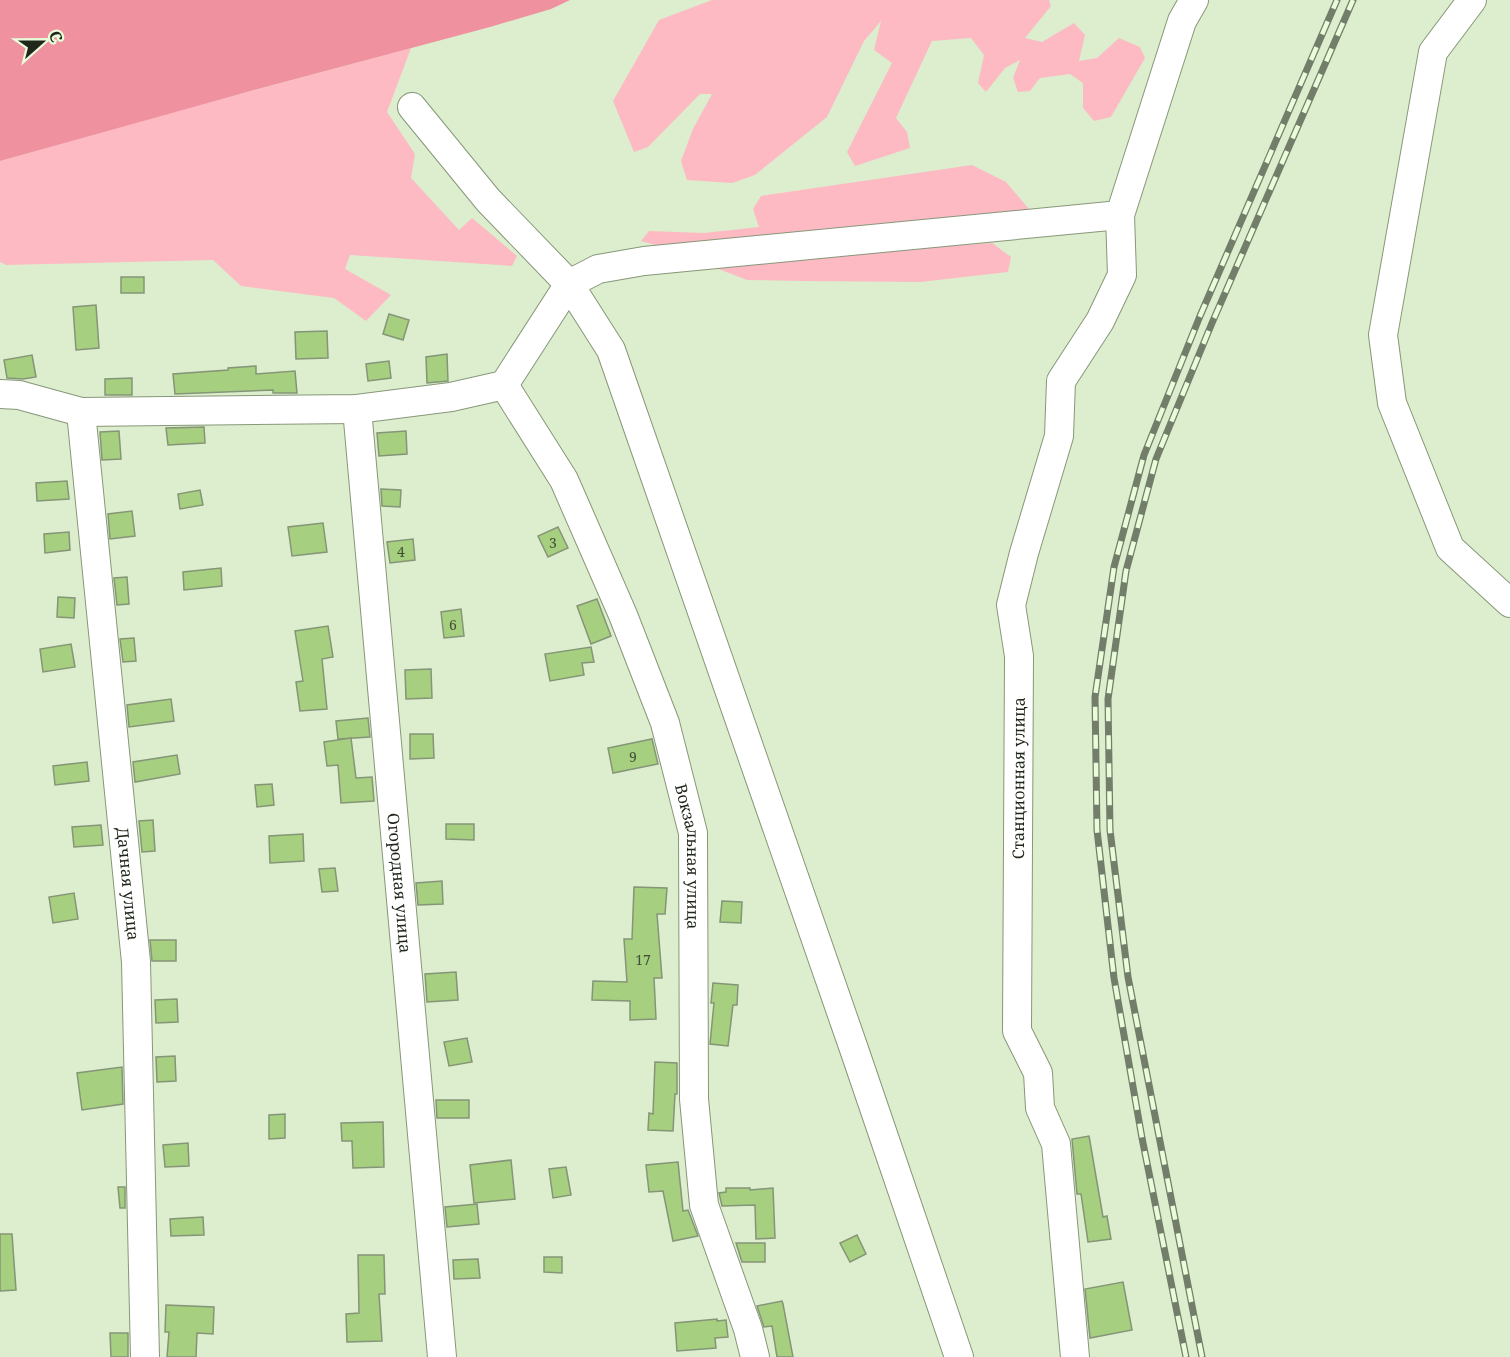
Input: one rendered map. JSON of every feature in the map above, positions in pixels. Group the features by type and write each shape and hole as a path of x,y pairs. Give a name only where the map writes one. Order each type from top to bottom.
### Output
{"street":[{"name":"Станционная улица","path":"1075,1357 1056,1144 1040,1108 1038,1073 1017,1031 1019,656 1011,605 1059,436 1061,381 1100,321 1122,275 1120,215 1182,21 1194,0"},
{"path":"1472,0 1432,52 1383,335 1392,403 1450,548 1510,603"},
{"path":"412,108 488,200 569,284 611,350 959,1357"},
{"path":"0,394 19,395 81,412 357,409 450,397 504,385 569,284 598,269 644,261 1120,215"},
{"name":"Вокзальная улица","path":"504,385 564,480 623,615 665,723 693,833 694,1099 704,1205 748,1329 755,1357"},
{"name":"Огородная улица","path":"357,409 442,1357"},
{"name":"Дачная улица","path":"81,412 136,962 145,1357"}],"shaded area":[{"path":"0,0 570,0 551,9 490,27 0,161"},
{"path":"712,0 1049,0 1051,6 1025,38 1042,42 1074,23 1085,35 1079,61 1097,58 1119,38 1140,47 1145,58 1111,117 1094,121 1083,108 1083,83 1070,74 1040,78 1030,91 1018,92 1013,78 1020,60 1005,68 986,92 978,83 984,55 971,38 932,41 896,118 907,132 910,148 855,166 847,152 892,63 874,50 881,21 864,41 827,117 755,175 732,183 687,180 681,161 693,129 712,94 700,94 648,147 634,152 613,101 659,20"},
{"path":"411,48 387,112 415,154 411,178 459,230 472,218 517,256 512,266 350,255 345,269 391,295 366,321 334,298 241,286 213,260 6,265 0,262 0,161"},
{"path":"972,165 1006,182 1029,209 1012,216 663,247 641,241 649,231 704,233 759,227 753,209 761,196"},
{"path":"992,243 1011,257 1008,272 920,282 806,281 747,280 716,268 751,260"}],"building":[{"path":"121,277 144,277 144,293 121,293"},
{"path":"96,305 99,348 76,350 73,307"},
{"path":"389,314 409,320 403,340 383,334"},
{"path":"327,331 328,358 296,359 295,332"},
{"path":"447,354 448,381 427,383 426,357"},
{"path":"32,355 36,377 7,378 4,360"},
{"path":"389,361 391,378 368,381 366,364"},
{"path":"256,366 256,374 295,371 297,393 273,393 273,390 175,394 173,374"},
{"path":"132,378 132,395 105,395 105,379"},
{"path":"204,427 205,443 168,445 166,428"},
{"path":"119,431 121,459 102,460 100,432"},
{"path":"406,431 407,454 379,456 377,433"},
{"path":"67,481 69,499 37,501 36,483"},
{"path":"381,489 401,490 400,507 382,506"},
{"path":"200,490 203,505 180,509 178,494"},
{"path":"132,511 135,536 110,539 108,514"},
{"path":"323,523 327,552 292,556 288,527"},
{"path":"558,527 568,548 548,557 538,536"},
{"path":"69,532 70,550 45,553 44,534"},
{"path":"413,539 415,560 390,563 387,542"},
{"path":"221,568 222,586 184,590 183,572"},
{"path":"127,577 129,604 117,605 114,578"},
{"path":"58,597 75,598 74,618 57,617"},
{"path":"597,599 611,636 591,644 577,606"},
{"path":"461,609 464,636 444,638 441,612"},
{"path":"328,626 333,657 322,659 327,709 300,711 296,682 303,681 295,631"},
{"path":"134,638 136,661 123,662 120,639"},
{"path":"71,644 75,667 43,672 40,649"},
{"path":"591,647 594,662 582,663 584,675 550,681 545,654"},
{"path":"431,669 432,698 406,699 405,670"},
{"path":"171,699 174,721 129,727 127,705"},
{"path":"368,718 370,737 338,739 336,721"},
{"path":"410,734 433,734 434,758 410,759"},
{"path":"351,738 356,778 372,777 374,801 341,803 338,765 327,766 324,742"},
{"path":"652,739 658,764 613,773 608,748"},
{"path":"177,755 180,774 135,782 133,762"},
{"path":"87,762 89,781 55,785 53,766"},
{"path":"272,784 274,805 257,807 255,785"},
{"path":"153,820 155,851 142,852 139,821"},
{"path":"446,824 474,824 474,840 446,839"},
{"path":"101,825 103,845 74,847 72,827"},
{"path":"303,834 304,861 270,863 269,836"},
{"path":"335,868 338,891 322,892 319,869"},
{"path":"442,881 443,904 418,905 416,883"},
{"path":"634,887 667,888 665,914 657,914 662,978 654,978 656,1019 630,1020 630,1001 592,1000 593,981 627,982 624,939 632,939"},
{"path":"74,893 78,919 53,923 49,897"},
{"path":"722,901 742,902 741,923 720,922"},
{"path":"150,940 176,940 176,961 152,961"},
{"path":"456,972 458,1000 427,1002 425,974"},
{"path":"713,983 738,985 737,1005 733,1005 728,1046 710,1044 714,1003 711,1003"},
{"path":"177,999 178,1022 156,1023 155,1000"},
{"path":"467,1038 472,1062 449,1066 444,1042"},
{"path":"175,1056 176,1081 157,1082 156,1057"},
{"path":"655,1062 677,1063 677,1094 675,1094 673,1131 648,1130 649,1113 653,1114"},
{"path":"122,1067 123,1104 82,1110 77,1073"},
{"path":"436,1100 469,1100 469,1118 437,1118"},
{"path":"285,1114 285,1138 269,1139 269,1115"},
{"path":"383,1122 384,1167 353,1168 352,1141 342,1141 341,1123"},
{"path":"1089,1136 1103,1217 1107,1216 1111,1239 1088,1242 1081,1194 1077,1194 1072,1139"},
{"path":"188,1143 189,1166 165,1167 163,1145"},
{"path":"511,1160 515,1199 474,1203 470,1165"},
{"path":"678,1162 683,1211 688,1210 698,1236 673,1241 663,1191 649,1192 646,1165"},
{"path":"566,1167 571,1195 553,1198 549,1169"},
{"path":"118,1187 125,1187 125,1208 120,1208"},
{"path":"726,1188 750,1188 750,1190 773,1188 775,1238 756,1239 755,1205 722,1206 719,1193 726,1192"},
{"path":"477,1204 479,1224 447,1227 445,1207"},
{"path":"203,1217 204,1235 171,1236 170,1219"},
{"path":"0,1234 12,1234 16,1290 0,1291"},
{"path":"857,1235 866,1254 850,1262 840,1243"},
{"path":"736,1243 765,1243 765,1262 742,1262"},
{"path":"358,1255 384,1255 385,1294 379,1294 382,1341 347,1342 346,1314 359,1313"},
{"path":"544,1257 562,1257 562,1273 544,1272"},
{"path":"478,1259 480,1278 454,1279 453,1260"},
{"path":"1123,1282 1132,1330 1090,1338 1085,1289"},
{"path":"782,1301 793,1357 777,1357 772,1326 764,1327 757,1306"},
{"path":"166,1305 214,1307 213,1334 197,1333 196,1357 167,1357 169,1332 165,1332"},
{"path":"717,1319 717,1321 726,1320 728,1337 715,1338 716,1348 677,1351 675,1323"},
{"path":"110,1333 128,1333 128,1357 111,1357"}],"railway":[{"path":"1186,1357 1142,1138 1114,978 1097,830 1095,697 1114,567 1144,455 1200,316 1337,0"},
{"path":"1202,1357 1128,977 1110,830 1108,699 1126,571 1156,459 1212,323 1353,0"}]}
